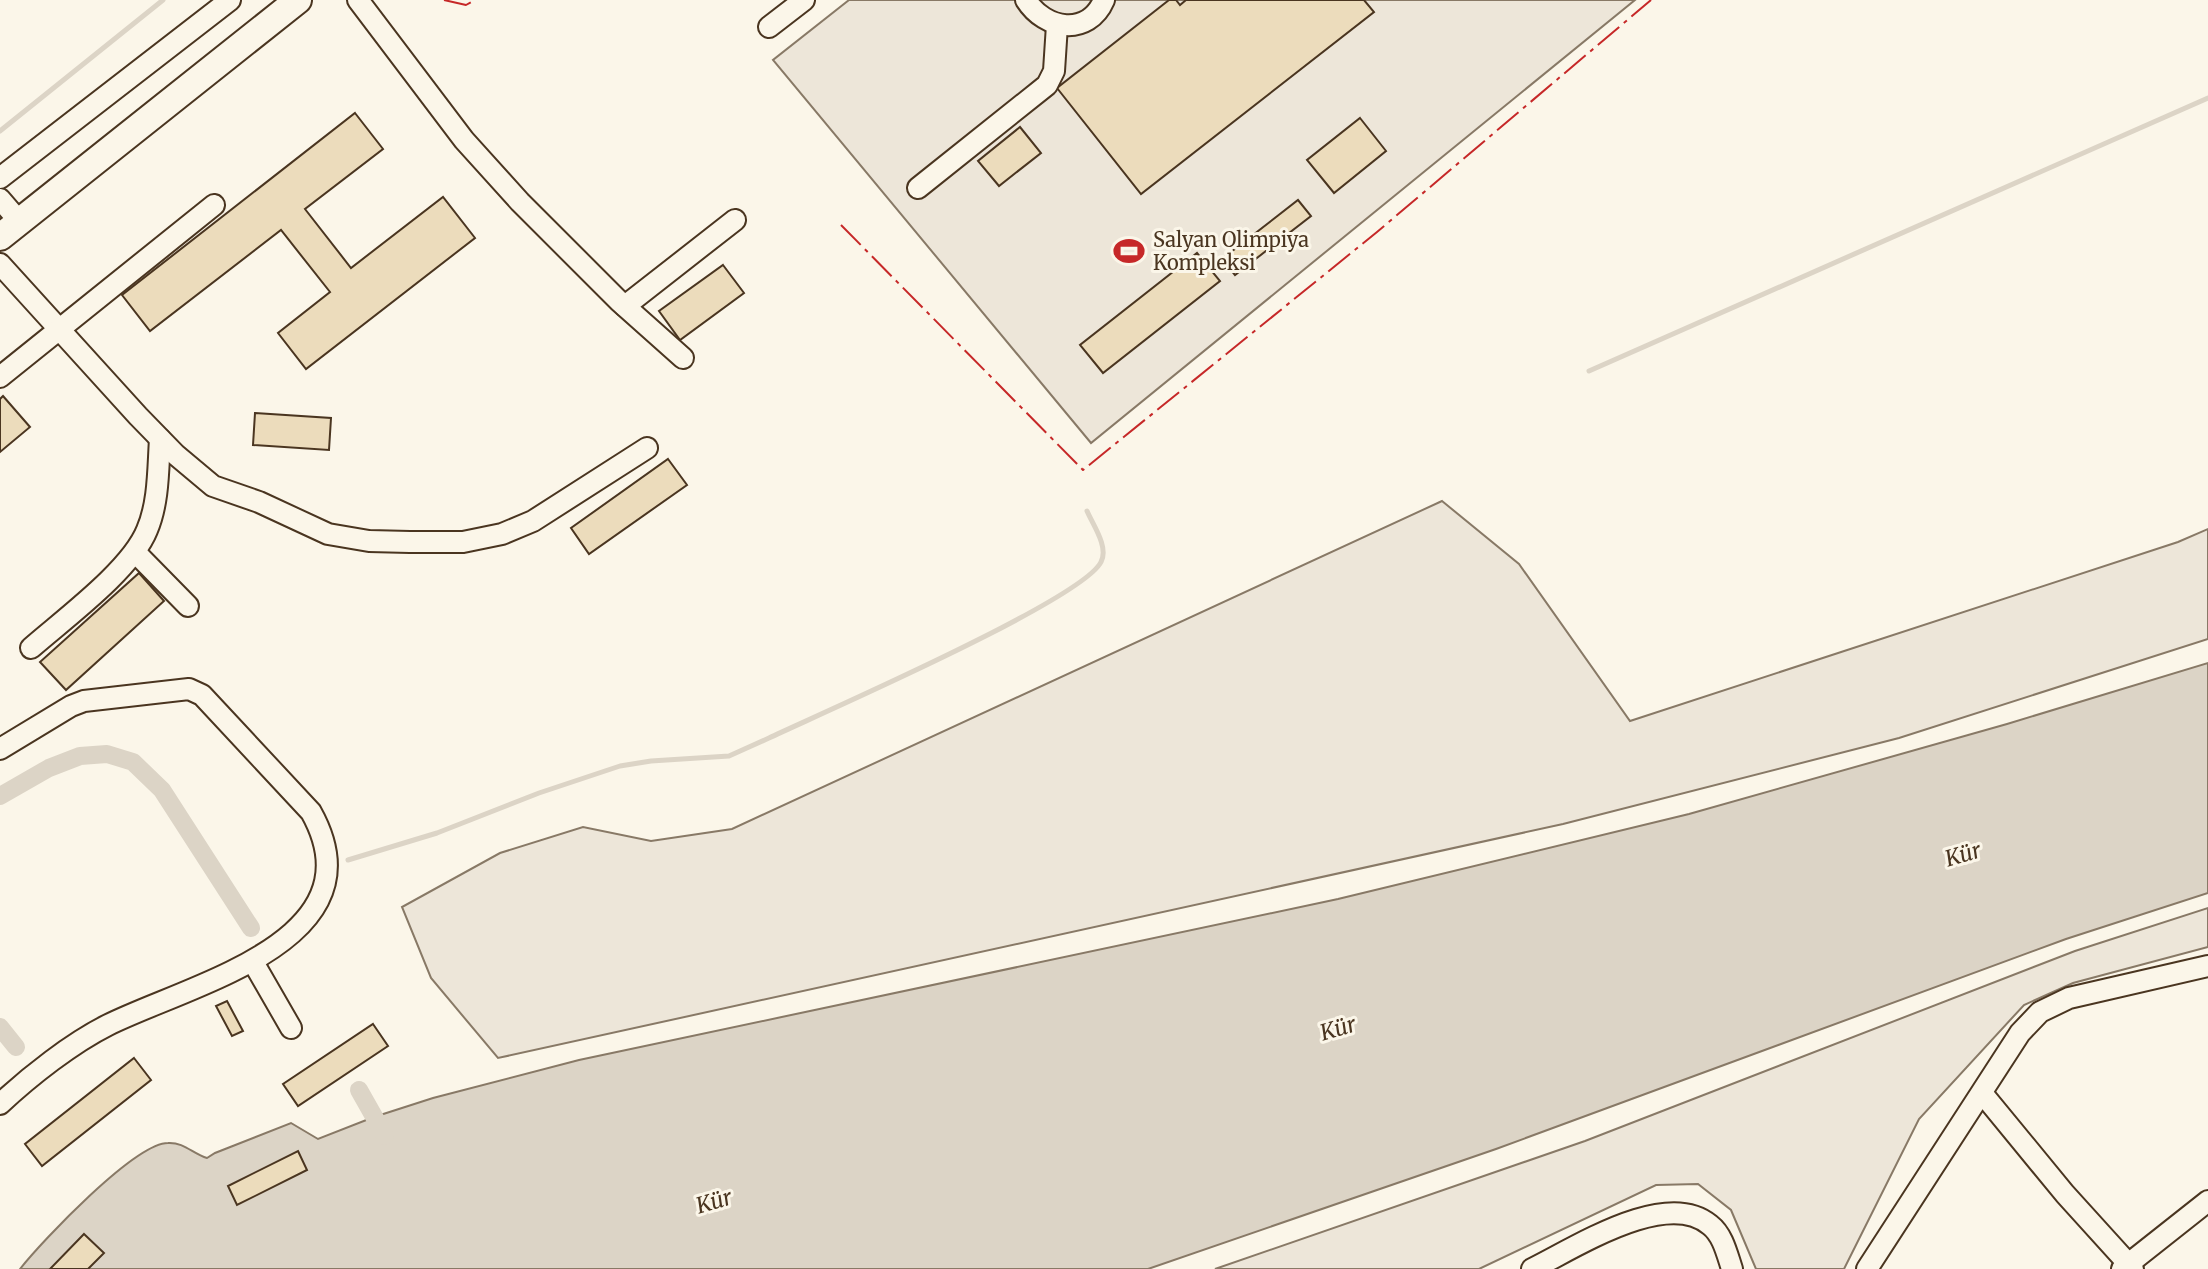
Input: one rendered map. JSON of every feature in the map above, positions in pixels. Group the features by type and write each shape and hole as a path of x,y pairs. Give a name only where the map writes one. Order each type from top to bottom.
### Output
{"main road":[{"path":"10,229 298,0"}],"street":[{"path":"0,178 230,0"},
{"path":"358,0 464,140 520,202 625,306 683,358"},
{"path":"769,27 804,0"},
{"path":"1026,0 1044,20 1057,25 1082,22 1093,16 1104,0"},
{"path":"918,188 1047,85 1054,71 1057,25"},
{"path":"0,199 10,229"},
{"path":"0,377 214,205"},
{"path":"625,306 735,220"},
{"path":"0,264 160,439 213,486 259,502 328,534 369,541 463,542 512,530 533,521 647,448"},
{"path":"31,648 135,552 148,529 155,504 160,439"},
{"path":"135,552 188,606"},
{"path":"0,749 84,701 189,689 202,695 311,812 326,846 327,882 312,911 279,945 253,962 107,1026 77,1044 0,1104"},
{"path":"253,962 291,1028"},
{"path":"1867,1269 2020,1033 2040,1012 2069,998 2208,966"},
{"path":"1982,1093 2128,1267 2208,1201"},
{"path":"1532,1269 1635,1220 1671,1212 1693,1214 1712,1226 1723,1242 1732,1269"}],"shaded area":[{"name":"Salyan Olimpiya Kompleksi","path":"849,0 1635,0 1091,443 773,60"},
{"path":"1442,501 1519,564 1630,721 2178,542 2208,529 2208,639 1899,738 1563,824 498,1058 431,978 402,907 500,853 583,827 651,841 732,829"},
{"path":"2208,908 2208,947 2073,983 2024,1005 1919,1119 1844,1269 1756,1269 1731,1210 1698,1184 1656,1185 1479,1269 1215,1269 1585,1141 2075,951"}],"water":[{"name":"Kür","path":"2208,663 2208,893 2066,939 1496,1149 1148,1269 20,1269 112,1175 153,1147 179,1144 207,1158 291,1123 318,1139 433,1098 579,1060 1338,899 1689,814 2007,724"}],"building":[{"path":"1169,0 1176,0 1180,5 1186,0 1364,0 1374,12 1141,194 1057,88"},
{"path":"355,113 383,149 305,209 351,268 443,197 475,238 306,369 278,333 330,292 281,230 150,331 122,295"},
{"path":"1360,118 1386,151 1334,193 1307,160"},
{"path":"1020,127 1041,153 999,186 978,161"},
{"path":"1298,200 1311,216 1235,275 1222,259"},
{"path":"1197,253 1220,281 1103,373 1080,345"},
{"path":"723,265 744,293 680,340 659,311"},
{"path":"3,396 30,427 0,452 0,399"},
{"path":"255,413 331,418 329,450 253,445"},
{"path":"668,459 687,485 589,554 571,528"},
{"path":"139,573 164,601 66,690 40,662"},
{"path":"227,1001 243,1031 232,1036 216,1006"},
{"path":"373,1024 388,1046 298,1106 283,1084"},
{"path":"134,1058 151,1080 42,1166 25,1144"},
{"path":"298,1151 307,1170 237,1205 228,1186"},
{"path":"84,1234 104,1253 88,1269 50,1269"}],"waterway":[{"path":"0,131 163,0"},
{"path":"1589,371 2208,98"},
{"path":"348,860 437,833 539,793 620,766 729,756 948,655 1049,602 1083,579 1101,562 1103,550 1087,511"},
{"path":"0,796 49,768 80,756 107,754 133,762 162,790 251,928"},
{"path":"0,1027 16,1047"},
{"path":"359,1090 385,1136"}],"power":[{"path":"444,0 466,5 475,0"},
{"path":"841,225 1083,470 1377,232 1651,0"}],"place":[{"name":"Salyan Olimpiya Kompleksi","path":"1129,251"}]}
